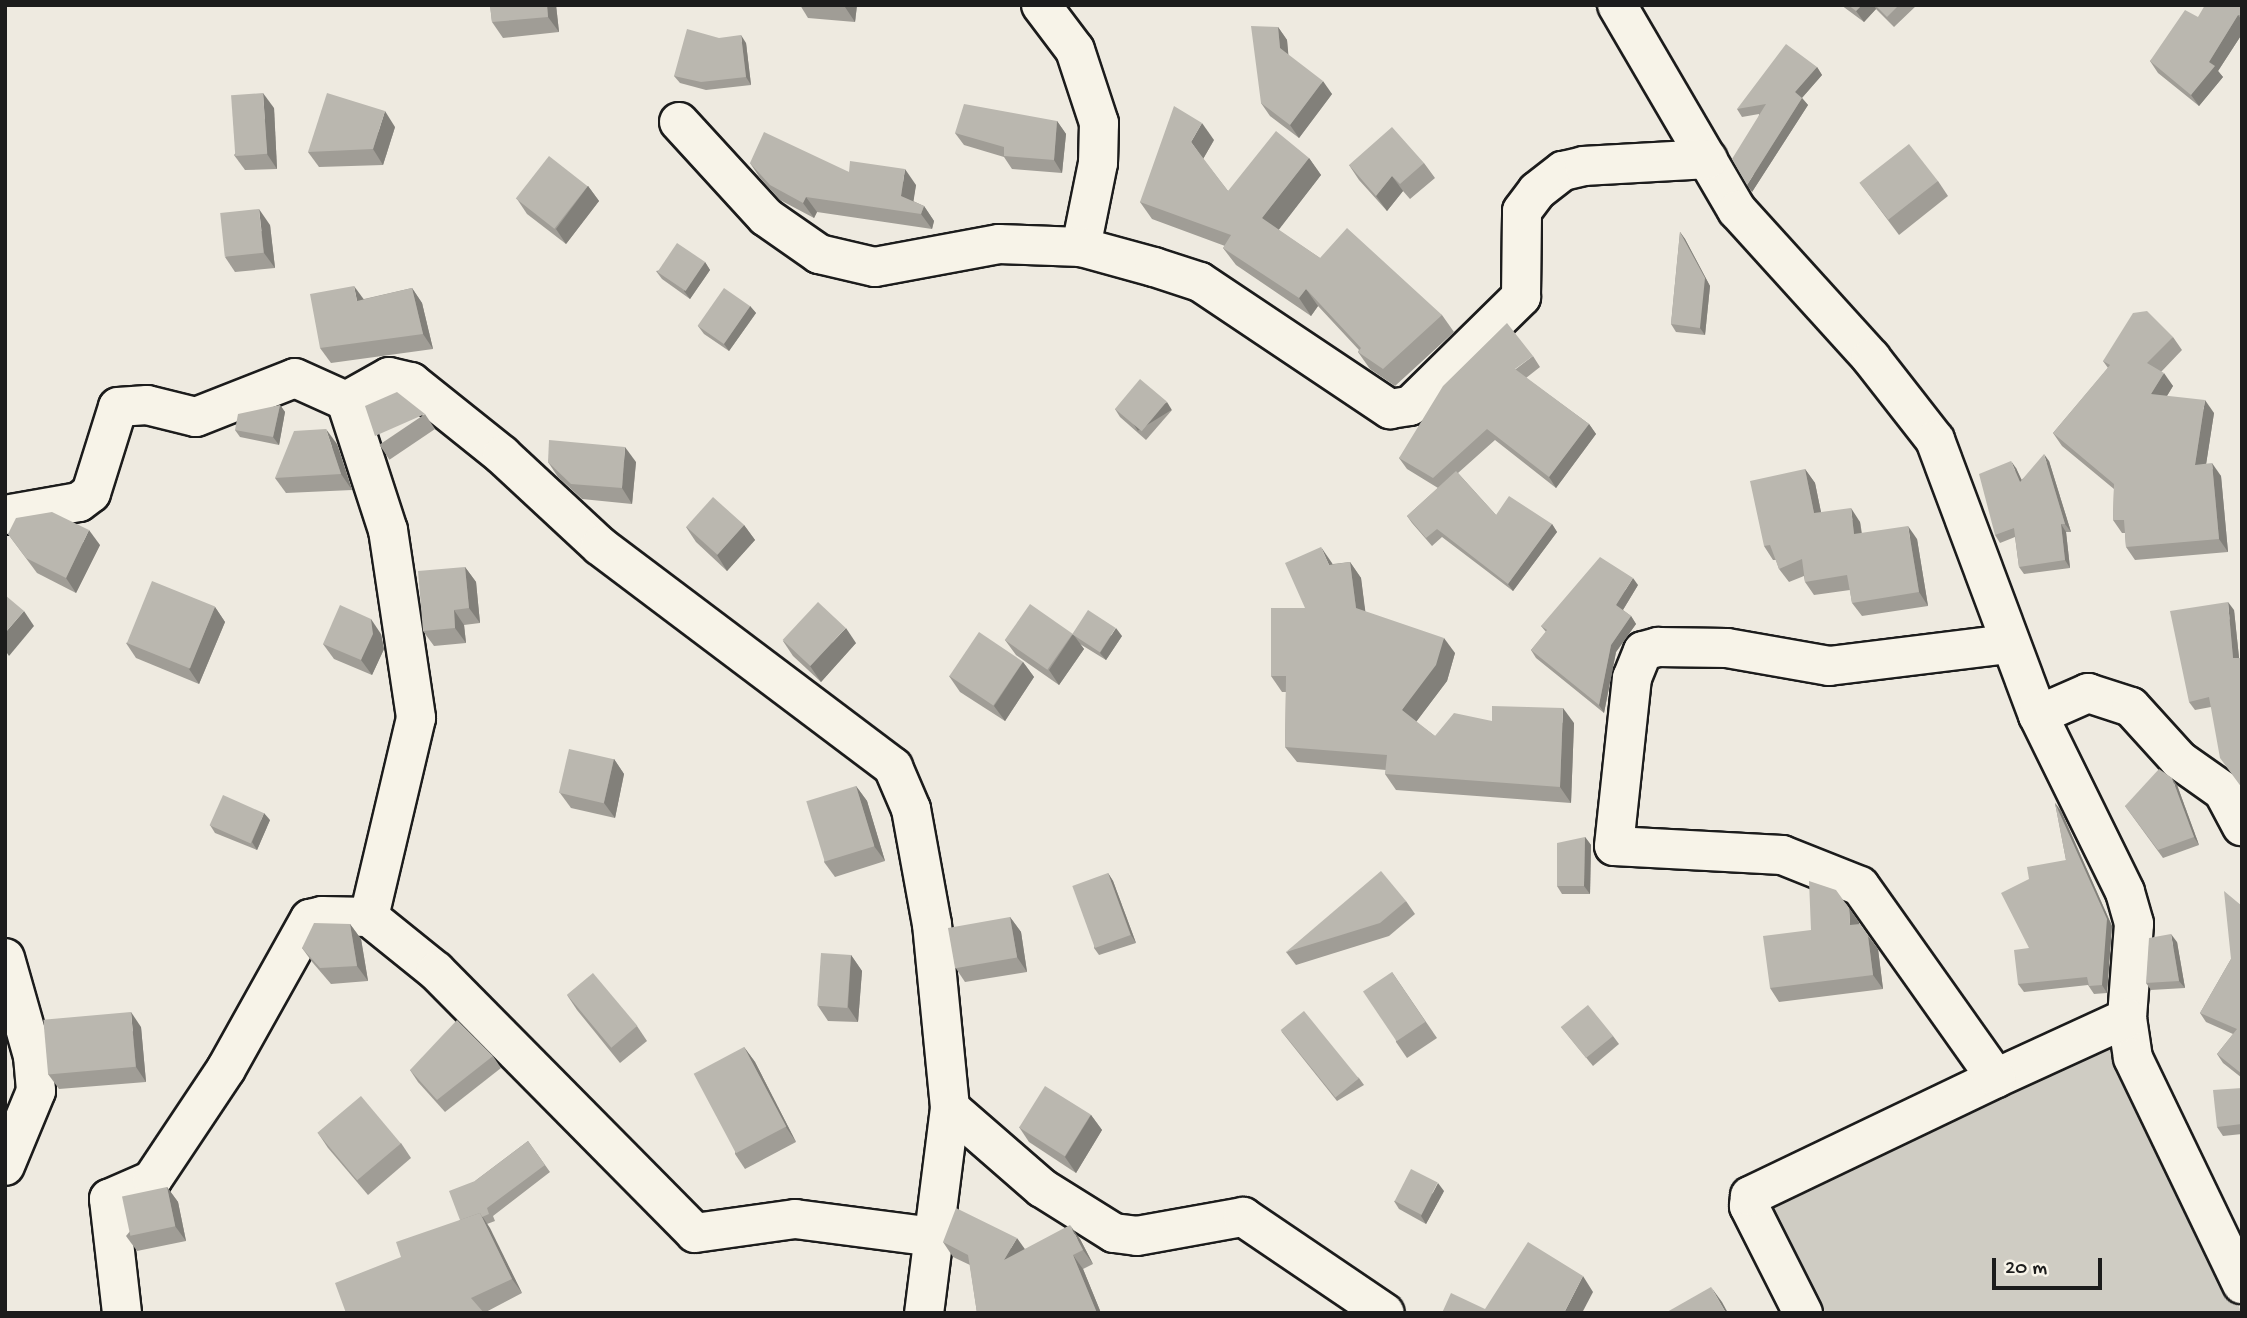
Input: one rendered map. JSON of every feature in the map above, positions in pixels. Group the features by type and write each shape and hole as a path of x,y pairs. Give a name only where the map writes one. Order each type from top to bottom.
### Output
{"street":[{"path":"1041,5 1075,50 1099,123 1098,163 1081,247"},
{"path":"1618,5 1708,159 1766,251 1871,358 1935,440 2009,644 2038,715 2125,892 2134,946 2127,1018 2133,1058 2164,1131 2242,1284"},
{"path":"679,122 766,217 819,254 875,267 942,259 999,244 1081,247 1200,282 1380,403 1410,406 1521,297 1522,211 1537,191 1563,171 1584,166 1708,159"},
{"path":"346,401 389,377 411,382 502,455 600,546 893,767 911,809 932,924 950,1108 924,1313"},
{"path":"5,515 79,502 91,493 118,407 147,405 197,417 295,378 346,401 388,530 416,718 369,917"},
{"path":"1996,1078 1860,886 1782,855 1614,846 1614,829 1632,678 1643,650 1727,648 1829,666 2009,644"},
{"path":"2038,715 2088,693 2131,707 2179,760 2223,791 2242,826"},
{"path":"122,1313 109,1199 152,1180 226,1069 310,919 369,917 536,1066 695,1233 795,1219 934,1237"},
{"path":"5,958 33,1056 36,1091 5,1166"},
{"path":"1803,1313 1749,1206 1750,1196 2127,1018"},
{"path":"950,1108 1042,1188 1114,1233 1137,1236 1243,1217 1385,1313"}],"shaded area":[{"path":"2092,1014 2242,1313 1815,1313 1746,1177"}],"building":[{"path":"490,5 547,5 548,17 492,22"},
{"path":"1848,5 1862,5 1856,11"},
{"path":"1875,5 1899,5 1887,17"},
{"path":"2205,5 2242,5 2242,15 2238,15 2209,62 2215,66 2191,95 2150,61 2185,10 2198,17"},
{"path":"1251,26 1278,27 1280,48 1323,81 1290,125 1261,103"},
{"path":"687,29 719,38 741,35 746,77 701,82 674,76"},
{"path":"1786,44 1817,67 1795,92 1802,98 1747,185 1732,159 1766,104 1737,109"},
{"path":"263,93 267,154 235,156 231,95"},
{"path":"327,93 385,111 373,149 308,152"},
{"path":"964,104 1057,121 1054,160 1004,156 1004,147 955,133"},
{"path":"1174,106 1202,123 1191,142 1228,191 1276,131 1309,158 1262,218 1320,258 1347,228 1442,315 1383,369 1358,352 1361,348 1306,289 1299,298 1223,248 1231,235 1140,202"},
{"path":"1392,127 1424,163 1400,184 1392,176 1376,196 1349,165"},
{"path":"764,132 849,172 850,161 905,169 901,196 924,206 921,214 806,197 803,203 770,185 750,163"},
{"path":"1909,144 1938,181 1888,220 1859,183"},
{"path":"549,156 588,186 554,229 516,199"},
{"path":"259,209 264,253 225,257 220,213"},
{"path":"1680,232 1705,278 1700,328 1671,324"},
{"path":"677,243 705,262 686,291 657,272"},
{"path":"354,286 357,301 412,288 423,334 320,348 310,294"},
{"path":"724,288 750,306 724,344 698,326"},
{"path":"2147,311 2173,337 2147,363 2164,373 2151,394 2205,400 2195,465 2212,463 2219,539 2126,547 2124,520 2113,520 2114,484 2053,433 2110,365 2103,361 2133,313"},
{"path":"1507,323 1533,356 1515,369 1589,424 1549,477 1487,429 1433,478 1399,458 1443,386"},
{"path":"1140,379 1167,401 1142,431 1115,409"},
{"path":"397,392 425,414 375,436 365,406"},
{"path":"280,405 273,437 235,430 238,414"},
{"path":"326,429 341,474 275,478 294,431"},
{"path":"549,440 625,447 622,488 571,484 548,462"},
{"path":"2044,454 2065,524 2061,524 2065,560 2019,567 2014,528 1995,535 1979,474 2011,461 2020,482"},
{"path":"1805,469 1814,513 1851,508 1854,534 1908,526 1919,592 1852,603 1847,575 1805,582 1802,559 1779,569 1770,545 1764,546 1750,481"},
{"path":"1456,471 1496,515 1509,496 1552,524 1508,584 1437,529 1426,538 1407,516"},
{"path":"713,497 744,525 717,555 686,527"},
{"path":"52,512 89,530 66,578 26,558 8,534 16,518"},
{"path":"1321,547 1329,565 1350,562 1356,608 1444,638 1436,665 1402,710 1435,736 1454,713 1492,721 1492,706 1563,708 1560,787 1385,774 1387,755 1285,747 1286,676 1271,676 1271,608 1305,608 1285,563"},
{"path":"1600,557 1633,578 1616,605 1631,616 1611,645 1599,705 1531,650 1547,630 1541,626"},
{"path":"465,567 469,608 454,610 455,628 423,631 418,571"},
{"path":"152,581 215,606 190,669 127,643"},
{"path":"5,595 24,611 5,633"},
{"path":"818,602 846,628 810,666 783,640"},
{"path":"2228,602 2233,658 2242,658 2242,788 2220,758 2209,697 2189,702 2170,611"},
{"path":"1030,604 1073,634 1047,670 1005,640"},
{"path":"340,605 371,619 373,634 361,660 323,644"},
{"path":"1088,610 1116,628 1100,652 1072,634"},
{"path":"979,632 1023,662 993,706 949,676"},
{"path":"569,749 614,759 604,803 559,793"},
{"path":"2159,769 2172,778 2194,837 2158,850 2125,806"},
{"path":"856,786 874,846 825,861 806,801"},
{"path":"223,795 264,813 251,843 210,825"},
{"path":"2055,803 2107,919 2102,985 2089,986 2087,977 2018,984 2014,950 2029,948 2001,893 2029,879 2027,867 2066,860"},
{"path":"1585,837 1584,886 1557,886 1557,843"},
{"path":"1381,871 1406,901 1380,923 1286,952"},
{"path":"1108,873 1131,935 1095,948 1072,886"},
{"path":"1809,881 1836,890 1849,908 1850,925 1860,924 1868,936 1873,975 1770,988 1763,936 1811,930"},
{"path":"2224,891 2242,906 2242,1074 2217,1054 2237,1029 2200,1013 2231,959"},
{"path":"1010,917 1017,957 955,968 948,928"},
{"path":"314,923 350,924 357,966 320,968 302,948"},
{"path":"2171,934 2179,981 2146,983 2149,938"},
{"path":"821,953 851,955 847,1008 817,1006"},
{"path":"1392,972 1426,1022 1397,1041 1363,992"},
{"path":"593,973 637,1026 611,1048 567,995"},
{"path":"1588,1005 1613,1036 1586,1058 1561,1027"},
{"path":"1304,1011 1359,1079 1335,1097 1281,1030"},
{"path":"131,1012 136,1067 48,1074 43,1020"},
{"path":"457,1020 493,1056 437,1100 410,1070"},
{"path":"744,1047 786,1126 736,1153 694,1074"},
{"path":"1045,1086 1091,1115 1065,1156 1019,1128"},
{"path":"2242,1088 2242,1124 2217,1127 2213,1090"},
{"path":"361,1096 401,1143 357,1180 317,1133"},
{"path":"528,1141 545,1165 487,1208 489,1214 482,1217 480,1213 460,1220 449,1191 475,1181"},
{"path":"1411,1169 1438,1183 1421,1215 1395,1201"},
{"path":"167,1187 175,1226 130,1236 122,1197"},
{"path":"956,1208 1017,1238 1004,1260 1070,1225 1083,1250 1073,1255 1097,1313 977,1313 968,1255 943,1242"},
{"path":"480,1213 512,1279 471,1298 484,1313 346,1313 335,1283 401,1257 396,1242"},
{"path":"1528,1242 1583,1276 1564,1313 1442,1313 1451,1293 1485,1309"},
{"path":"1711,1287 1726,1313 1667,1313 1667,1312"}]}
